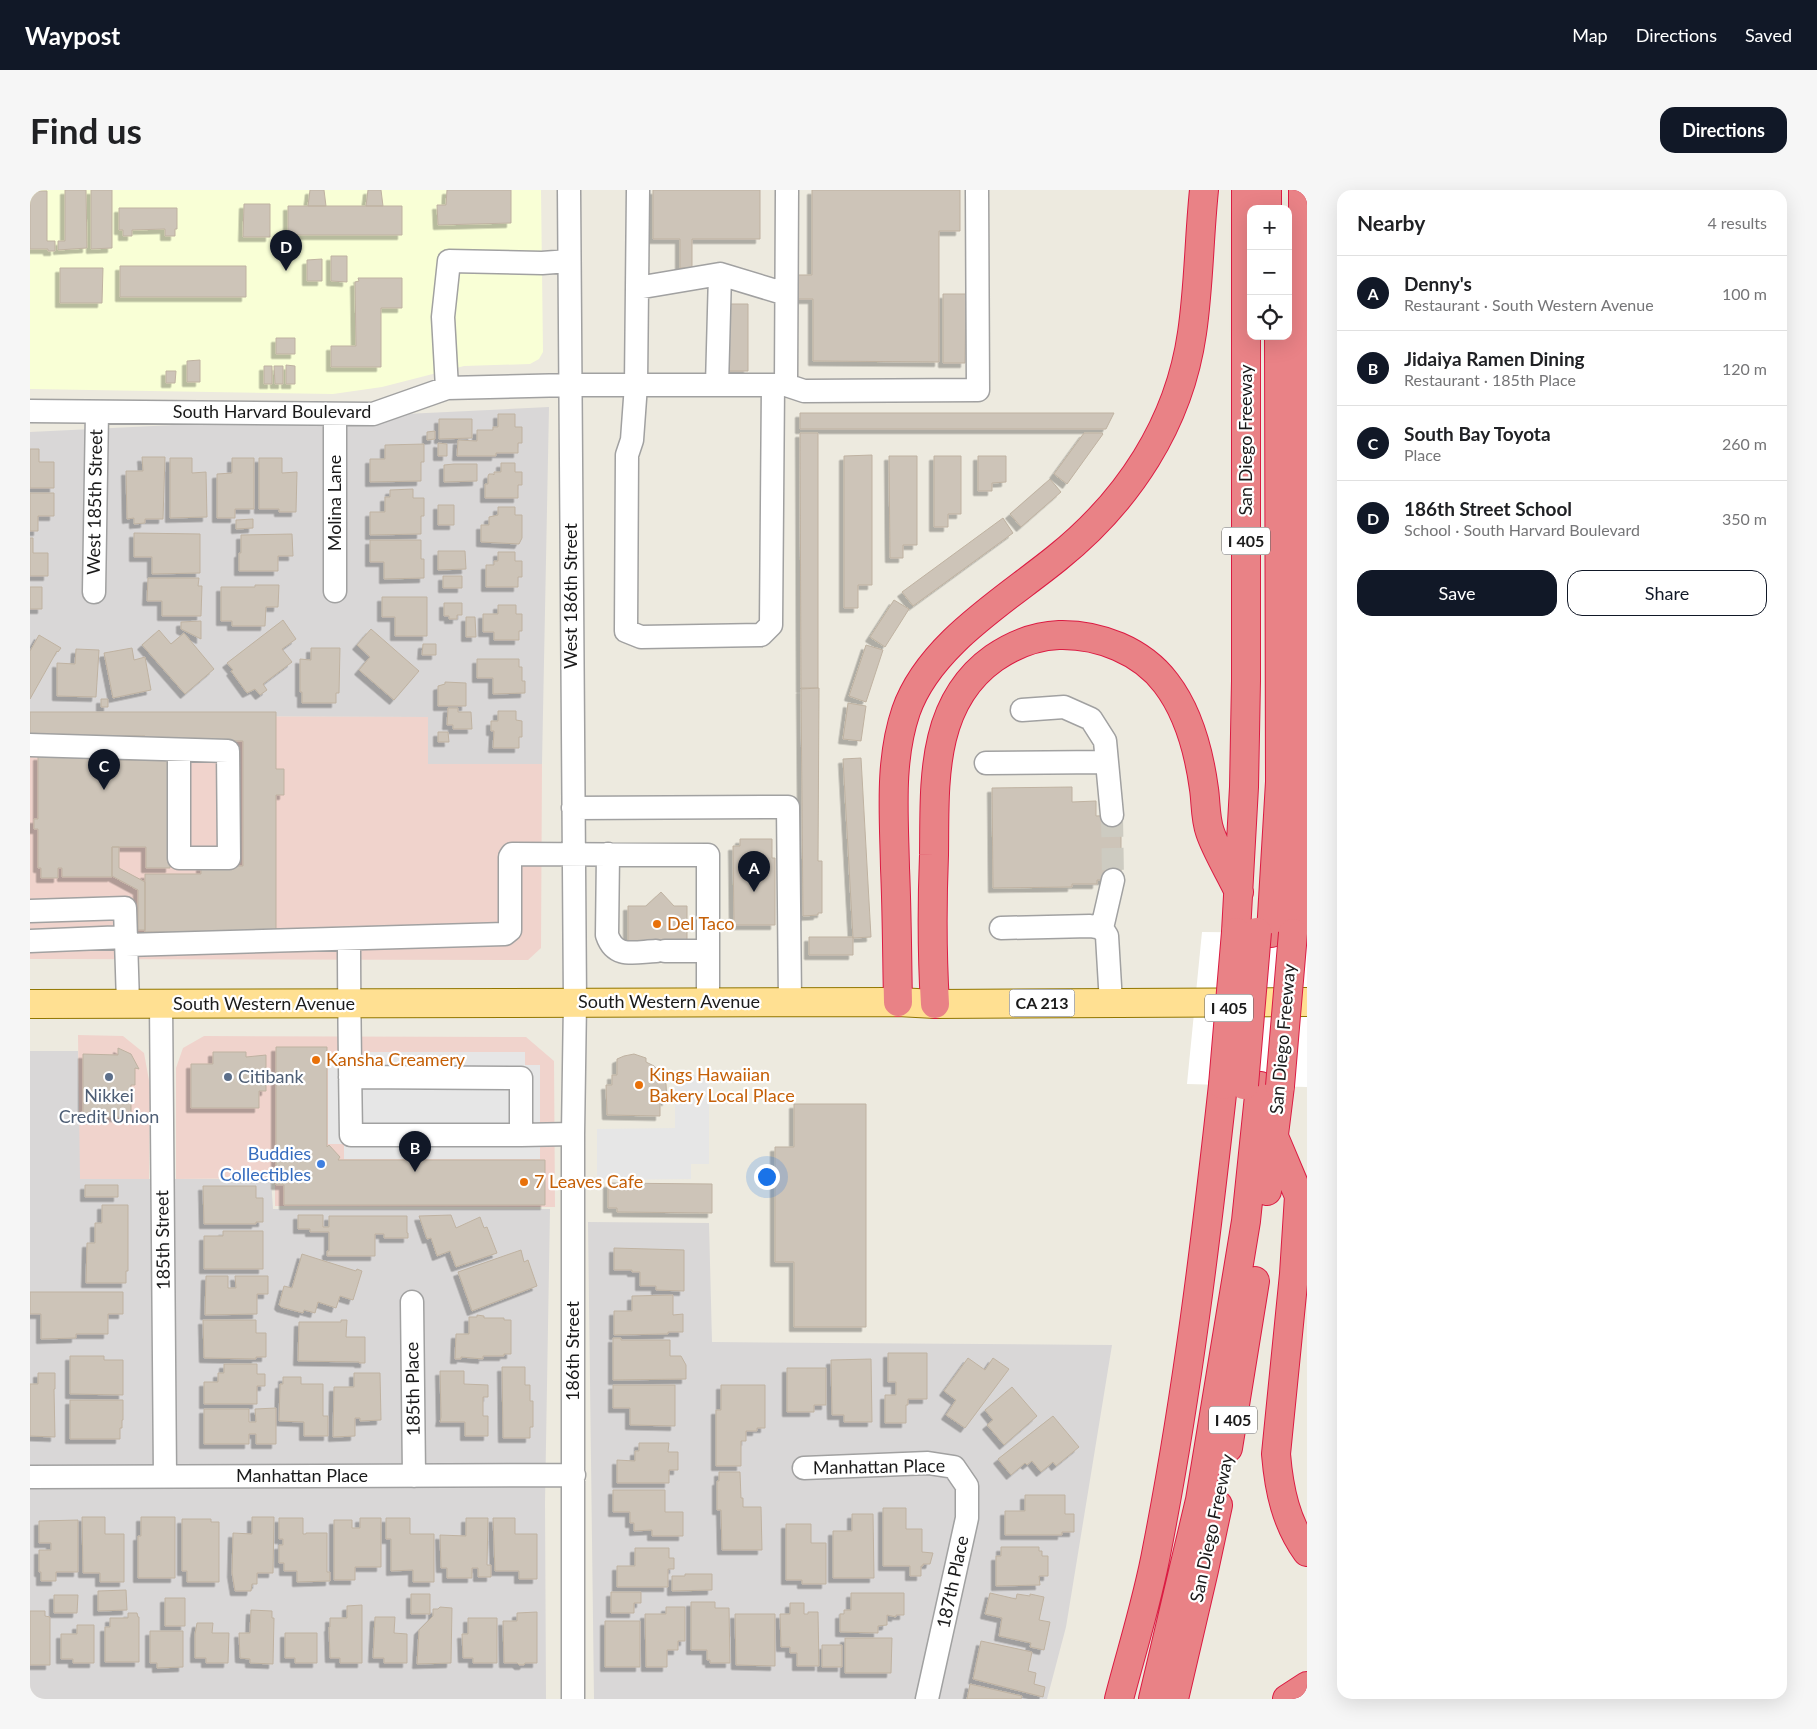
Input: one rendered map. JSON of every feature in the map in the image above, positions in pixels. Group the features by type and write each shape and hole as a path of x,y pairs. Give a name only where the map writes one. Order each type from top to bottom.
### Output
{"highway":[{"path":"898,1002 893,790 897,747 906,711 921,679 938,657 955,640 1059,556 1088,530 1120,497 1144,462 1167,420 1178,394 1187,364 1196,298 1204,190"},
{"name":"San Diego Freeway","path":"1174,1699 1223,1481 1249,1329 1274,1138 1252,1086 1264,932 1239,892 1244,787 1246,681 1246,190"},
{"path":"1267,190 1267,205"},
{"path":"1279,190 1279,205"},
{"name":"San Diego Freeway","path":"1119,1699 1157,1550 1187,1372 1212,1189 1252,1086 1264,932 1301,798 1304,676 1303,190"},
{"path":"1264,932 1267,680 1267,340"},
{"path":"1264,932 1280,772 1279,340"},
{"path":"936,1004 932,965 933,870 935,794 940,744 946,722 955,701 968,681 983,666 1018,644 1058,635 1079,635 1097,639 1112,644 1133,655 1150,666 1164,681 1176,697 1186,718 1194,741 1204,788 1209,831 1239,892"},
{"path":"1153,1699 1200,1500 1246,1221 1252,1086"},
{"path":"1274,1138 1299,1196 1294,1274 1276,1454 1277,1472 1284,1507 1292,1527 1307,1552"},
{"path":"1287,1699 1307,1686"}],"main road":[{"name":"South Western Avenue","path":"30,1004 1307,1002"}],"street":[{"name":"West 186th Street","path":"569,190 575,1002"},
{"path":"638,190 636,385 632,440 628,455 626,631 641,637 761,635 771,625 779,385 786,294 787,190"},
{"name":"South Harvard Boulevard","path":"30,411 373,414 448,388 570,385 779,385 804,391 978,390 977,190"},
{"path":"448,388 443,318 449,261 542,263 569,261"},
{"path":"637,288 720,274 786,294"},
{"path":"717,385 720,274"},
{"name":"West 185th Street","path":"94,592 97,412"},
{"name":"Molina Lane","path":"335,414 335,591"},
{"path":"1022,710 1064,707 1091,719 1105,740 1112,815"},
{"path":"30,745 228,751 229,858 179,858 179,750"},
{"path":"986,763 1107,762"},
{"path":"573,808 788,807 790,1002"},
{"path":"608,854 607,935 610,945 619,952 708,951"},
{"path":"30,941 349,939 508,933 510,930 510,855 708,855 708,1003"},
{"path":"1111,1003 1107,936 1102,928 1113,880"},
{"path":"30,911 125,908 128,1004"},
{"path":"1001,928 1090,926 1102,928"},
{"path":"349,939 351,1135 573,1134"},
{"name":"186th Street","path":"573,1699 573,1134 575,1002"},
{"name":"185th Street","path":"161,1004 166,1476"},
{"path":"350,1077 521,1078 521,1135"},
{"name":"185th Place","path":"412,1302 414,1476"},
{"name":"Manhattan Place","path":"804,1468 928,1463 954,1467"},
{"name":"187th Place","path":"927,1699 967,1518 967,1486 954,1467"},
{"name":"Manhattan Place","path":"30,1477 574,1475"}],"shaded area":[{"path":"30,190 541,190 543,352 539,359 530,364 464,366 382,387 333,394 30,389"},
{"path":"549,407 542,764 428,764 428,717 30,716 30,432"},
{"path":"30,716 428,717 428,764 542,764 541,948 528,960 30,959"},
{"path":"78,1035 123,1036 144,1053 150,1086 149,1179 80,1179"},
{"path":"204,1036 526,1037 554,1061 555,1207 275,1206 275,1178 176,1179 176,1068 183,1048"},
{"path":"30,1051 78,1051 81,1179 271,1179 273,1209 550,1209 545,1503 546,1699 30,1699"},
{"path":"367,1052 525,1052 525,1065 540,1065 540,1159 344,1159 344,1144 328,1144 328,1056 367,1056"},
{"path":"675,1075 709,1075 709,1164 691,1164 691,1179 597,1180 597,1129 675,1128"},
{"path":"588,1222 709,1223 712,1342 1112,1345 1066,1627 1047,1699 594,1699"}],"pier":[{"path":"1202,932 1307,933 1307,1087 1187,1084"}],"building":[{"path":"65,190 86,190 87,248 58,250 58,241 65,241"},
{"path":"91,190 112,190 112,248 91,249"},
{"path":"310,190 324,190 326,206 308,206"},
{"path":"368,190 381,190 383,206 366,206"},
{"path":"447,190 511,190 511,223 438,225 437,205 446,205"},
{"path":"653,190 760,190 760,239 692,239 692,268 680,268 680,239 653,239"},
{"path":"812,190 960,190 960,231 939,231 939,362 813,361 813,299 795,299 795,275 812,275"},
{"path":"30,191 47,191 47,241 55,241 55,251 30,249"},
{"path":"244,204 270,204 270,237 243,237"},
{"path":"288,206 402,206 402,235 288,235"},
{"path":"119,208 177,208 175,236 165,236 165,229 132,230 132,236 123,236 123,230 119,230"},
{"path":"331,256 347,256 347,282 331,281"},
{"path":"322,259 322,281 307,281 307,260"},
{"path":"120,266 246,266 246,297 120,297"},
{"path":"60,268 103,268 102,303 60,303"},
{"path":"358,278 402,278 402,308 381,308 381,367 331,367 331,346 356,346 355,282 359,281"},
{"path":"943,294 966,294 965,363 943,363"},
{"path":"729,304 748,304 748,371 729,371"},
{"path":"276,338 295,338 295,354 276,354"},
{"path":"200,360 200,382 187,382 187,361"},
{"path":"286,365 295,366 295,384 286,384"},
{"path":"264,366 272,366 272,384 264,384"},
{"path":"274,366 283,366 283,384 275,384"},
{"path":"166,371 176,371 175,383 166,383"},
{"path":"800,413 1114,413 1106,429 800,429"},
{"path":"498,414 515,414 515,427 522,427 522,443 518,443 518,453 496,453 496,456 457,456 458,440 477,441 477,430 493,430 493,427 498,427"},
{"path":"439,419 472,419 472,438 439,439"},
{"path":"435,431 435,439 427,440 427,432"},
{"path":"800,433 818,433 818,688 801,688"},
{"path":"1084,433 1103,434 1067,484 1054,474"},
{"path":"438,443 447,444 447,456 438,456"},
{"path":"424,444 424,462 421,462 421,481 370,482 370,459 385,459 385,445"},
{"path":"30,449 39,449 39,462 54,462 54,488 30,488"},
{"path":"872,455 872,585 858,585 858,608 844,608 844,456"},
{"path":"889,456 917,456 917,545 903,545 903,558 890,558"},
{"path":"934,456 961,456 961,514 948,514 948,527 934,527"},
{"path":"978,456 1006,456 1006,482 992,483 992,491 978,491"},
{"path":"142,457 165,457 163,519 145,519 145,523 134,524 134,518 127,519 126,471 143,471"},
{"path":"170,458 192,458 192,473 206,472 207,517 170,518"},
{"path":"232,458 254,458 254,509 235,509 235,518 217,518 217,474 232,473"},
{"path":"259,458 282,458 282,473 297,472 296,512 279,512 279,509 259,509"},
{"path":"501,463 515,463 515,472 522,472 522,485 518,485 518,498 485,498 485,484 488,484 488,476 489,474 494,475 494,472 501,472"},
{"path":"477,464 477,481 444,482 444,465"},
{"path":"1050,479 1061,492 1021,527 1010,514"},
{"path":"413,489 413,498 424,498 421,534 370,535 370,512 385,512 385,497 390,497 390,490"},
{"path":"30,493 54,493 54,516 38,516 38,531 30,531"},
{"path":"438,505 454,505 454,525 438,525"},
{"path":"498,507 515,507 515,515 522,515 522,538 519,544 481,542 481,525 489,525 489,517 498,515"},
{"path":"1003,518 1013,533 913,606 902,592"},
{"path":"253,519 253,528 236,529 236,520"},
{"path":"134,533 200,534 200,573 152,574 152,557 134,557"},
{"path":"292,534 293,556 278,556 278,571 239,571 241,535"},
{"path":"30,538 33,538 33,553 48,553 48,576 30,576"},
{"path":"370,540 421,540 424,578 384,579 384,562 370,562"},
{"path":"438,551 465,551 466,569 438,570"},
{"path":"498,552 515,552 515,561 522,561 522,577 518,577 518,587 486,587 486,565 494,565 494,561 498,561"},
{"path":"443,576 462,576 462,588 443,588"},
{"path":"148,578 199,578 198,586 202,586 201,616 162,616 162,601 147,601"},
{"path":"255,585 279,585 278,607 266,607 265,626 232,626 232,621 221,621 221,587 255,587"},
{"path":"30,587 42,587 42,609 30,609"},
{"path":"382,597 427,597 427,636 395,636 395,617 382,617"},
{"path":"894,600 909,609 885,647 870,637"},
{"path":"444,603 462,603 462,615 457,615 457,619 449,619 449,616 444,616"},
{"path":"498,605 516,605 516,614 522,614 522,631 519,631 519,640 494,640 494,632 483,632 483,614 498,614"},
{"path":"466,617 475,617 476,637 466,637"},
{"path":"283,620 296,639 282,649 292,662 263,684 267,690 260,695 255,689 247,693 227,663"},
{"path":"201,621 201,639 181,629 181,622"},
{"path":"371,629 419,671 394,700 359,670 370,657 357,645"},
{"path":"159,630 171,644 184,633 214,669 185,694 142,645"},
{"path":"39,635 61,648 57,651 30,699 30,651"},
{"path":"423,644 436,644 436,655 422,655"},
{"path":"866,645 883,650 866,702 849,696"},
{"path":"132,648 134,660 145,657 151,690 113,698 104,653"},
{"path":"311,648 340,648 339,693 336,693 336,703 302,703 300,659 311,660"},
{"path":"76,649 99,650 96,697 57,696 57,663 75,664"},
{"path":"477,659 519,659 519,667 522,667 522,681 525,681 525,693 493,694 493,678 477,678"},
{"path":"445,682 466,683 466,706 438,706 438,686 445,684"},
{"path":"819,688 818,861 822,861 822,913 803,916 801,689"},
{"path":"101,699 108,699 108,707 101,707"},
{"path":"848,703 866,706 861,741 843,739"},
{"path":"448,708 458,708 458,712 471,712 472,729 453,729 453,725 447,725"},
{"path":"498,711 516,711 516,720 522,721 522,737 519,737 519,748 493,748 494,731 491,731 491,721 498,721"},
{"path":"30,712 276,712 276,769 284,769 284,795 276,795 276,933 145,932 145,874 201,874 201,866 243,866 243,741 145,740 145,736 30,736"},
{"path":"438,732 448,732 449,742 438,742"},
{"path":"38,756 110,756 110,760 170,760 170,868 146,868 146,847 112,847 112,877 62,877 62,868 58,868 58,878 41,878 41,868 38,868 38,829 34,829 34,819 38,819"},
{"path":"861,758 871,937 853,938 843,759"},
{"path":"1072,787 1072,802 1096,801 1096,816 1121,815 1121,880 1097,880 1097,884 1072,884 1072,887 993,888 992,788"},
{"path":"740,839 772,839 772,858 775,858 775,925 734,925 733,846 740,846"},
{"path":"112,847 119,847 119,868 145,882 145,930 138,930 138,890 112,876"},
{"name":"Del Taco","path":"661,892 674,906 687,906 687,943 628,942 628,906 646,906"},
{"path":"809,937 853,937 853,955 809,955"},
{"path":"276,1047 327,1047 327,1147 329,1145 340,1157 338,1160 545,1160 545,1205 284,1205 284,1185 276,1185"},
{"name":"Nikkei Credit Union","path":"118,1048 131,1054 139,1069 135,1068 135,1085 131,1085 131,1117 83,1117 83,1054 118,1055"},
{"name":"Citibank","path":"213,1052 246,1052 246,1057 266,1055 266,1091 259,1091 259,1108 191,1108 191,1064 213,1064"},
{"name":"Kings Hawaiian Bakery Local Place","path":"634,1054 646,1058 646,1062 654,1066 664,1077 667,1101 660,1100 660,1116 607,1115 606,1085 612,1085 612,1075 617,1075 617,1059"},
{"path":"794,1104 866,1104 866,1327 794,1327 794,1262 775,1262 775,1147 794,1147"},
{"path":"608,1183 712,1184 712,1213 617,1212 617,1208 608,1208"},
{"path":"85,1185 118,1185 118,1197 85,1197"},
{"path":"203,1186 256,1186 256,1198 263,1198 263,1222 256,1222 256,1224 204,1224"},
{"path":"102,1205 128,1205 128,1271 126,1271 126,1283 86,1283 87,1243 95,1243 95,1223 102,1223"},
{"path":"298,1215 323,1215 323,1227 329,1227 329,1216 407,1216 408,1238 384,1238 384,1234 375,1234 375,1256 327,1256 327,1251 329,1251 329,1232 310,1232 310,1229 298,1229"},
{"path":"451,1215 456,1228 480,1217 484,1228 487,1227 497,1253 456,1267 450,1251 437,1256 431,1238 427,1239 419,1216"},
{"path":"223,1231 263,1231 263,1269 204,1269 204,1236 223,1236"},
{"path":"614,1248 684,1250 684,1291 656,1290 656,1286 640,1286 640,1272 614,1270"},
{"path":"521,1250 524,1262 528,1260 537,1286 472,1311 458,1272"},
{"path":"302,1254 356,1271 357,1269 362,1271 353,1300 340,1296 336,1308 318,1302 315,1313 304,1310 303,1313 281,1307 279,1305 284,1286 292,1288"},
{"path":"206,1276 228,1276 228,1288 236,1288 235,1276 268,1276 268,1294 257,1294 257,1314 205,1315"},
{"path":"30,1292 123,1292 123,1314 108,1314 108,1334 76,1334 76,1338 41,1339 41,1314 30,1314"},
{"path":"673,1295 673,1315 683,1314 683,1332 614,1335 614,1311 632,1311 632,1296"},
{"path":"477,1315 484,1316 484,1318 511,1320 511,1354 483,1356 483,1359 461,1357 461,1359 455,1359 456,1334 469,1334 469,1317 477,1317"},
{"path":"203,1320 256,1320 256,1333 266,1333 266,1357 256,1357 256,1359 204,1358"},
{"path":"341,1320 347,1320 346,1337 365,1337 365,1363 298,1361 299,1322 341,1322"},
{"path":"613,1338 621,1338 621,1340 670,1340 670,1356 681,1356 686,1365 686,1379 613,1380"},
{"path":"888,1353 927,1353 927,1399 908,1399 906,1423 885,1423 885,1395 896,1395 896,1382 888,1382"},
{"path":"70,1356 104,1356 104,1360 123,1360 123,1395 70,1394"},
{"path":"968,1358 985,1370 993,1358 1009,1369 965,1428 946,1415 956,1400 944,1391"},
{"path":"871,1359 872,1422 844,1422 844,1415 832,1415 831,1360"},
{"path":"224,1364 257,1364 257,1374 265,1374 265,1386 257,1386 257,1404 204,1404 204,1382 218,1382 218,1373 224,1373"},
{"path":"502,1367 525,1367 525,1385 530,1385 530,1401 533,1401 533,1427 530,1427 530,1438 503,1438"},
{"path":"787,1368 826,1368 826,1405 814,1405 814,1412 787,1412"},
{"path":"440,1371 464,1371 464,1384 488,1385 488,1397 483,1397 483,1416 488,1416 488,1436 465,1436 465,1422 440,1422"},
{"path":"38,1373 55,1373 55,1437 30,1436 30,1384 38,1384"},
{"path":"354,1373 380,1373 381,1420 360,1421 360,1418 355,1418 355,1436 333,1437 334,1387 354,1387"},
{"path":"283,1377 301,1377 301,1384 323,1384 323,1416 328,1416 328,1436 304,1436 304,1422 279,1421 280,1384 283,1384"},
{"path":"613,1385 675,1385 675,1426 630,1425 630,1408 613,1408"},
{"path":"721,1385 765,1385 765,1428 757,1428 757,1431 746,1431 746,1441 741,1441 741,1466 716,1466 716,1410 721,1410"},
{"path":"1012,1387 1037,1416 1004,1445 987,1425 993,1420 985,1410"},
{"path":"70,1400 123,1400 123,1420 122,1428 120,1428 120,1439 70,1439"},
{"path":"276,1408 276,1444 256,1444 256,1434 249,1434 249,1444 204,1444 204,1409 249,1409 249,1422 256,1422 255,1409"},
{"path":"1053,1416 1079,1447 1056,1466 1053,1462 1041,1472 1032,1461 1027,1465 1025,1463 1011,1475 998,1459"},
{"path":"639,1443 669,1443 668,1452 678,1452 678,1470 669,1470 669,1483 617,1483 617,1460 635,1461 635,1451 639,1451"},
{"path":"719,1472 740,1472 743,1507 761,1507 762,1550 722,1550 721,1510 717,1510 717,1481 719,1481"},
{"path":"613,1490 665,1490 665,1512 683,1512 683,1536 652,1536 652,1530 634,1531 634,1523 630,1523 630,1512 613,1512"},
{"path":"1025,1495 1065,1495 1065,1514 1074,1514 1074,1532 1062,1532 1062,1535 1005,1535 1005,1511 1025,1511"},
{"path":"883,1508 906,1508 906,1529 922,1529 922,1552 933,1553 930,1564 923,1564 921,1566 921,1576 910,1576 910,1566 883,1566"},
{"path":"852,1514 873,1514 874,1578 833,1578 833,1531 852,1531"},
{"path":"82,1517 105,1517 105,1534 124,1534 124,1582 100,1582 100,1573 83,1573"},
{"path":"141,1517 175,1517 175,1578 138,1578 138,1536 141,1536"},
{"path":"252,1517 274,1517 273,1573 257,1573 257,1584 252,1584 251,1591 235,1591 232,1573 233,1533 252,1534"},
{"path":"279,1518 303,1518 303,1534 327,1533 327,1572 330,1572 330,1581 297,1582 297,1571 284,1571 284,1563 279,1563 279,1545 283,1545 283,1539 279,1539"},
{"path":"360,1518 381,1518 381,1567 355,1567 355,1580 334,1580 334,1520 352,1520 352,1528 360,1528"},
{"path":"386,1518 410,1518 410,1534 434,1534 434,1582 413,1582 413,1570 391,1571 391,1539 386,1539"},
{"path":"466,1518 488,1518 487,1565 491,1565 491,1577 478,1577 478,1568 472,1568 472,1578 447,1578 447,1568 441,1568 440,1535 466,1536"},
{"path":"493,1518 515,1518 515,1534 537,1534 537,1579 519,1579 519,1571 495,1571"},
{"path":"182,1519 211,1519 211,1522 219,1522 219,1582 187,1582 187,1571 182,1571"},
{"path":"78,1520 78,1572 56,1572 56,1581 41,1581 39,1550 51,1550 51,1543 39,1543 39,1521"},
{"path":"786,1524 811,1524 811,1543 826,1543 826,1584 802,1584 802,1580 786,1580"},
{"path":"1001,1547 1039,1547 1039,1551 1042,1551 1042,1556 1048,1556 1048,1576 1039,1576 1040,1585 996,1586 996,1556 1001,1556"},
{"path":"635,1548 669,1548 669,1558 674,1558 674,1569 668,1569 668,1587 617,1587 617,1566 635,1566"},
{"path":"685,1574 712,1574 712,1590 672,1591 672,1576 685,1576"},
{"path":"126,1590 127,1610 98,1611 98,1591"},
{"path":"611,1592 641,1592 641,1603 634,1603 634,1613 611,1613"},
{"path":"851,1593 904,1593 904,1615 896,1615 896,1617 887,1615 887,1625 878,1626 878,1633 840,1632 840,1614 844,1614 844,1610 851,1610"},
{"path":"990,1593 1016,1599 1017,1594 1044,1597 1039,1620 1050,1622 1044,1650 1030,1647 1031,1643 999,1636 1002,1618 985,1614"},
{"path":"411,1594 430,1594 430,1614 411,1614"},
{"path":"54,1595 78,1595 77,1613 54,1613"},
{"path":"165,1598 185,1598 185,1626 165,1626"},
{"path":"691,1602 715,1602 715,1608 729,1608 730,1663 710,1663 710,1660 707,1660 707,1650 691,1650"},
{"path":"790,1603 804,1603 804,1614 818,1612 819,1666 797,1666 797,1653 790,1653 790,1647 781,1647 780,1614 790,1614"},
{"path":"362,1605 362,1663 340,1663 340,1658 330,1658 330,1618 347,1618 347,1606"},
{"path":"440,1607 452,1608 451,1663 417,1664 419,1630 433,1616 433,1609"},
{"path":"666,1607 685,1607 685,1641 678,1641 678,1650 667,1650 667,1667 646,1667 645,1614 666,1614"},
{"path":"251,1610 272,1611 272,1618 274,1618 273,1664 250,1663 250,1659 240,1658 239,1633 250,1633"},
{"path":"30,1611 45,1611 45,1616 50,1617 50,1665 30,1665"},
{"path":"537,1612 537,1663 519,1665 517,1663 504,1663 503,1621 517,1621 517,1613"},
{"path":"128,1613 137,1613 139,1617 139,1662 105,1662 105,1627 110,1627 110,1618 128,1618"},
{"path":"735,1614 775,1614 775,1666 736,1665"},
{"path":"375,1617 395,1617 394,1633 407,1634 407,1663 384,1663 384,1658 373,1658"},
{"path":"468,1618 497,1618 497,1663 473,1663 473,1658 463,1658 462,1634 468,1634"},
{"path":"605,1621 640,1621 640,1667 605,1667"},
{"path":"197,1623 213,1623 212,1633 229,1633 228,1663 206,1663 206,1658 195,1658"},
{"path":"77,1625 94,1625 94,1663 73,1663 73,1659 61,1659 61,1634 77,1634"},
{"path":"150,1631 183,1631 183,1667 157,1668 157,1663 150,1663"},
{"path":"285,1633 317,1633 317,1663 295,1663 295,1658 285,1658"},
{"path":"845,1638 892,1638 891,1673 845,1673"},
{"path":"981,1641 1032,1652 1028,1671 1036,1673 1034,1684 1045,1687 1043,1697 973,1679"},
{"path":"822,1645 842,1645 842,1667 822,1667"},
{"path":"970,1684 1022,1696 1021,1699 967,1699"}],"tunnel":[{"path":"1112,815 1113,880"}],"place":[{"name":"186th Street School","path":"286,271"},
{"name":"South Bay Toyota","path":"104,790"},
{"name":"Denny's","path":"754,892"},
{"name":"Del Taco","path":"657,924"},
{"name":"Kansha Creamery","path":"316,1060"},
{"name":"Nikkei Credit Union","path":"109,1077"},
{"name":"Citibank","path":"228,1077"},
{"name":"Kings Hawaiian Bakery Local Place","path":"639,1085"},
{"name":"Buddies Collectibles","path":"321,1164"},
{"name":"Jidaiya Ramen Dining","path":"415,1172"},
{"name":"7 Leaves Cafe","path":"524,1182"}]}
